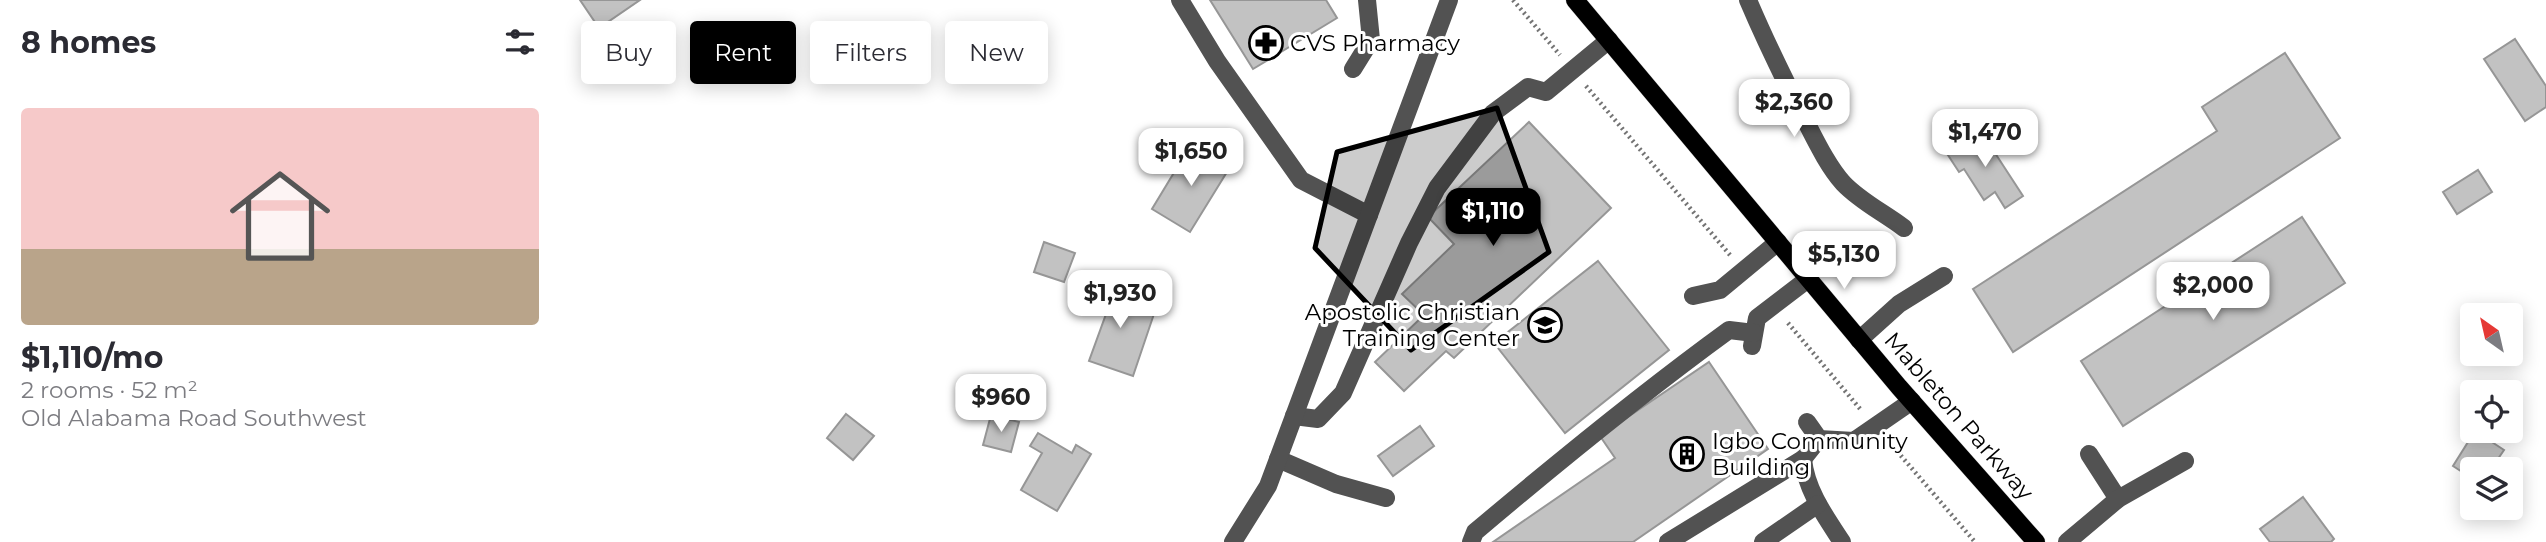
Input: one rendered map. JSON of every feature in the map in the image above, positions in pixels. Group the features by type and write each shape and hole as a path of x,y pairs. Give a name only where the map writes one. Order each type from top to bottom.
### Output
{"main road":[{"name":"Mableton Parkway","path":"1575,0 1808,279 2036,542"}],"street":[{"path":"1180,0 1217,61 1301,180 1369,215"},
{"path":"1353,69 1371,40 1367,0"},
{"path":"1233,542 1268,486 1449,0"},
{"path":"1748,0 1772,55 1815,139 1842,181 1864,202 1904,228"},
{"path":"1294,416 1318,419 1343,393 1409,243 1437,188 1493,113 1528,87 1546,92 1609,40"},
{"path":"1693,296 1720,290 1778,242"},
{"path":"1860,340 1899,304 1944,276"},
{"path":"1471,542 1475,533 1581,442 1729,330 1753,340 1757,318 1808,279"},
{"path":"1819,439 1854,441 1912,401"},
{"path":"1807,422 1819,439"},
{"path":"1668,542 1802,459 1819,439"},
{"path":"2088,454 2118,499"},
{"path":"1278,459 1336,484 1386,498"},
{"path":"1802,459 1804,472 1818,504 1842,542"},
{"path":"2067,542 2118,499 2185,461"},
{"path":"1763,542 1818,504"}],"highlighted area":[{"path":"1497,108 1549,252 1411,350 1315,248 1337,152"}],"building":[{"path":"580,0 640,0 609,21 594,21"},
{"name":"CVS Pharmacy","path":"1210,0 1326,0 1337,18 1253,69"},
{"path":"2515,39 2546,86 2546,107 2525,121 2484,59"},
{"path":"2285,53 2340,138 2013,352 1973,289 2217,131 2202,107"},
{"path":"1529,122 1611,208 1454,358 1446,351 1404,391 1375,362 1424,315 1402,294 1454,244 1428,217"},
{"path":"1980,130 2023,196 2005,208 1995,192 1984,200 1964,169 1959,172 1946,152"},
{"path":"1192,143 1230,167 1190,232 1152,209"},
{"path":"2478,170 2492,192 2457,214 2443,192"},
{"path":"2302,217 2345,283 2123,426 2081,361"},
{"path":"1044,242 1075,253 1064,282 1034,272"},
{"path":"1598,261 1669,350 1565,433 1494,343"},
{"path":"1091,286 1156,308 1133,376 1089,361 1106,314 1084,306"},
{"name":"Igbo Community Building","path":"1709,362 1768,449 1633,542 1493,542 1615,458 1600,436"},
{"path":"846,414 874,436 853,460 827,438"},
{"path":"991,415 1019,422 1011,452 983,445"},
{"path":"1420,426 1434,446 1393,476 1378,456"},
{"path":"1038,433 1072,453 1076,445 1091,454 1057,511 1021,490 1042,453 1030,446"},
{"path":"2467,443 2493,443 2504,450 2499,457 2460,457 2460,471 2453,466"},
{"path":"2303,497 2334,539 2331,542 2270,542 2260,529"}],"place":[{"name":"CVS Pharmacy","path":"1266,43"},
{"name":"Apostolic Christian Training Center","path":"1545,325"},
{"name":"Igbo Community Building","path":"1687,454"}]}
